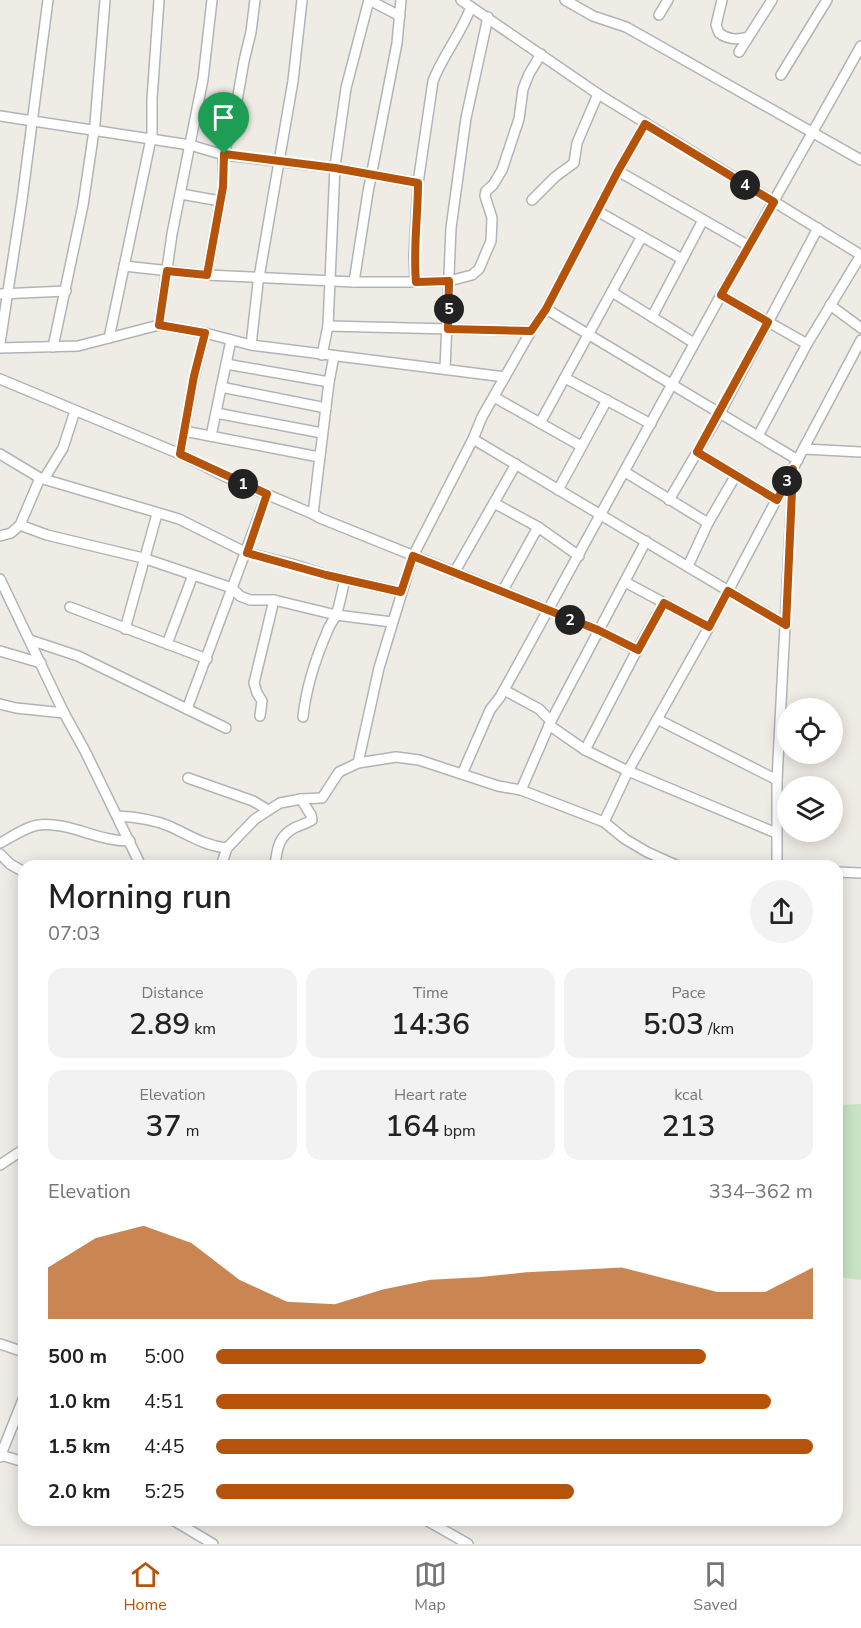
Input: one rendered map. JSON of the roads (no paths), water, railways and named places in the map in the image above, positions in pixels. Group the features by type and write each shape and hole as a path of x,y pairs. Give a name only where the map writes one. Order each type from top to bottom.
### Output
{"street":[{"path":"0,344 3,294 33,121 48,0"},
{"path":"53,347 83,205 94,131 105,0"},
{"path":"109,338 150,140 159,0"},
{"path":"159,325 202,79 212,0"},
{"path":"207,275 220,201 224,154 251,32 255,0"},
{"path":"251,345 293,81 302,0"},
{"path":"322,355 328,326 335,168 346,88 369,0 400,16"},
{"path":"354,282 371,174 397,43 401,0"},
{"path":"461,0 645,124 861,255 807,344 758,436"},
{"path":"565,0 593,16 626,27 861,160"},
{"path":"658,15 668,0"},
{"path":"722,0 716,25 719,33 729,38 748,37"},
{"path":"739,52 772,0"},
{"path":"781,75 827,0"},
{"path":"416,282 414,255 418,183 433,81 438,68 462,29 471,7"},
{"path":"445,369 451,228 466,118 488,17"},
{"path":"462,774 490,710 504,690 579,556 694,343 861,46"},
{"path":"123,266 207,275 331,279 354,282 449,281 476,273 489,247 492,218 485,196 486,191 493,185 502,170 519,118 523,89 529,74 542,54"},
{"path":"532,200 555,177 574,163 577,143 598,94"},
{"path":"0,116 190,145 224,154 335,168 418,183"},
{"path":"358,763 379,668 413,556 494,397 546,309 645,124"},
{"path":"618,171 749,246"},
{"path":"181,194 220,201"},
{"path":"597,211 682,259"},
{"path":"652,316 703,220"},
{"path":"669,500 720,413 819,228"},
{"path":"540,423 642,238"},
{"path":"3,294 66,291"},
{"path":"612,292 694,343"},
{"path":"721,295 807,344"},
{"path":"830,305 861,328"},
{"path":"546,309 758,436 796,465"},
{"path":"0,348 78,346 159,325 205,333 251,345 505,377"},
{"path":"328,326 531,331"},
{"path":"180,454 205,333"},
{"path":"212,436 231,340"},
{"path":"604,822 628,771 709,627 861,340"},
{"path":"313,514 322,433 334,357"},
{"path":"226,364 329,382"},
{"path":"565,378 651,424"},
{"path":"0,380 180,454 320,518 598,630 638,650"},
{"path":"221,387 326,408"},
{"path":"494,397 581,446"},
{"path":"558,490 607,400"},
{"path":"0,536 11,533 20,525 42,478 55,464 63,448 75,411"},
{"path":"216,413 322,433"},
{"path":"184,431 319,457"},
{"path":"473,439 786,625"},
{"path":"804,449 861,452"},
{"path":"697,452 777,500"},
{"path":"0,454 42,478 179,519 247,553 401,592"},
{"path":"454,573 516,465"},
{"path":"777,776 796,465"},
{"path":"625,472 708,523"},
{"path":"688,566 708,523 736,475"},
{"path":"187,709 231,588 247,553 267,494"},
{"path":"494,502 538,527 579,556"},
{"path":"125,629 157,514"},
{"path":"20,525 47,536 143,558 231,588 240,596 250,600 274,600 336,615 392,622"},
{"path":"502,592 538,527"},
{"path":"521,790 550,723 646,541"},
{"path":"167,644 193,575"},
{"path":"0,579 138,860"},
{"path":"303,717 305,694 313,665 336,615 345,579"},
{"path":"625,582 709,627"},
{"path":"260,716 262,701 256,693 254,683 274,600"},
{"path":"585,750 664,603"},
{"path":"70,607 207,658"},
{"path":"30,640 78,656 226,728"},
{"path":"0,651 41,663"},
{"path":"504,690 538,709 550,723 585,750 628,771 776,833"},
{"path":"0,704 64,713"},
{"path":"657,719 777,780 777,860"},
{"path":"223,860 227,849 246,827 268,810 280,803 322,798 339,772 358,763 396,757 437,765 498,786 521,790 604,822 641,848 666,860"},
{"path":"188,778 253,801 268,810"},
{"path":"276,860 277,848 281,840 295,828 312,820 301,799"},
{"path":"118,816 152,820 208,845 227,849"},
{"path":"0,843 28,828 41,825 73,830 111,840 130,841"},
{"path":"0,854 18,869"},
{"path":"843,872 861,873"},
{"path":"0,1165 18,1153"},
{"path":"0,1344 18,1350"},
{"path":"18,1412 0,1456 18,1460"},
{"path":"183,1526 213,1544"},
{"path":"436,1526 468,1544"}]}
